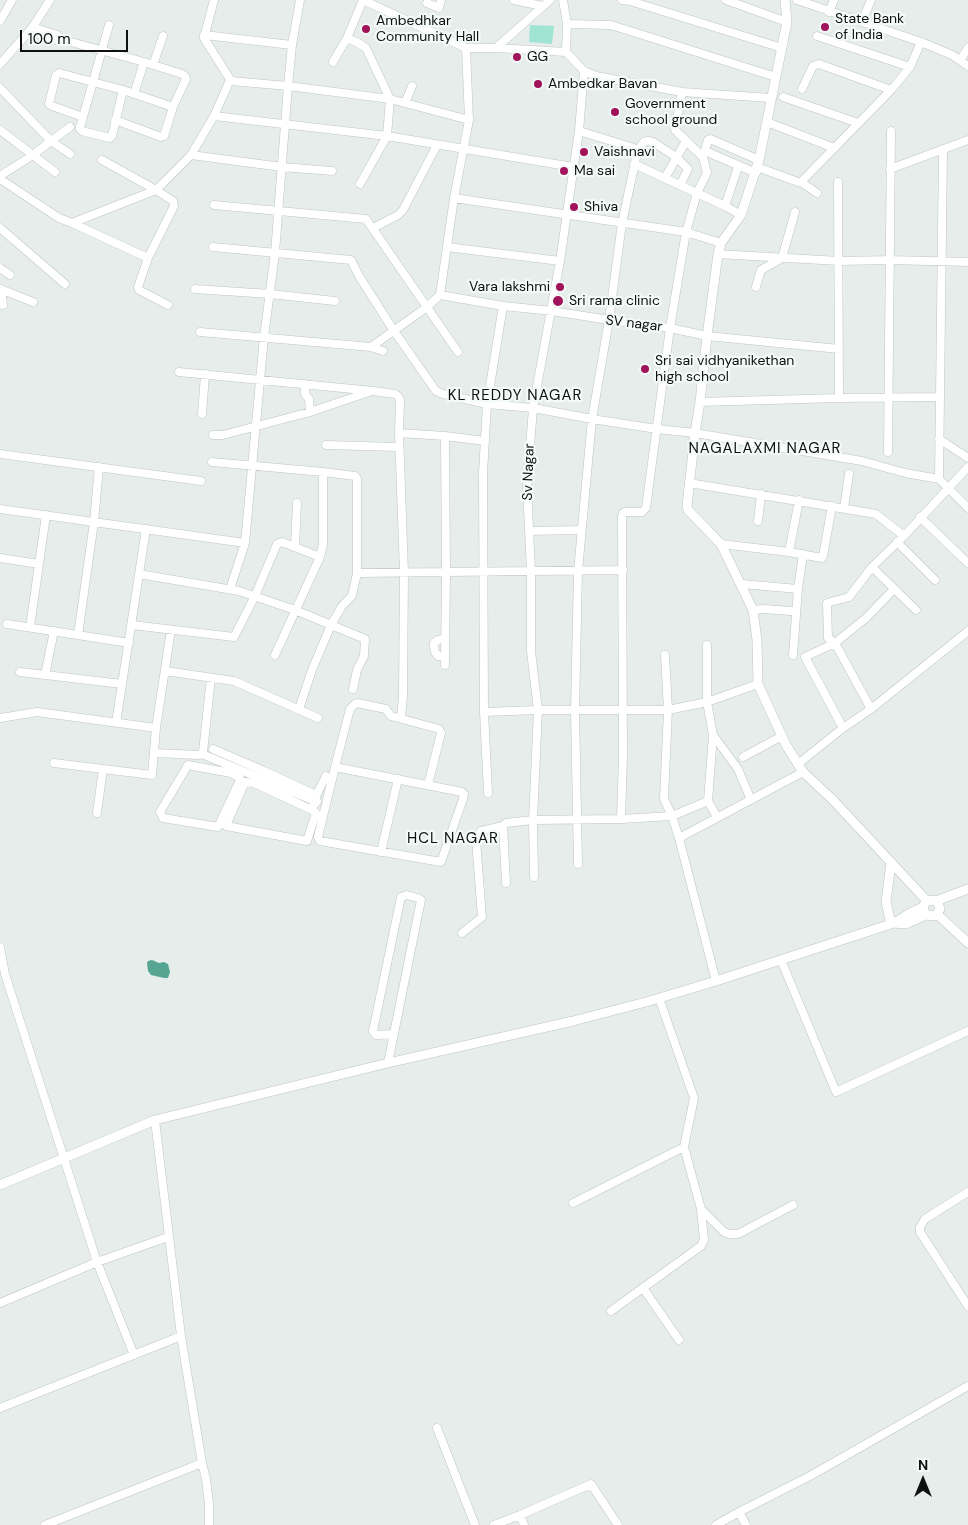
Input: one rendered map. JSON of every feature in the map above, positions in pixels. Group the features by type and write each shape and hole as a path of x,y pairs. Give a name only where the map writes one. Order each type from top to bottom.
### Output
{"street":[{"path":"0,21 12,0"},
{"path":"0,64 31,29 50,0"},
{"path":"214,0 204,35 205,40 233,82 288,86 390,99 469,120"},
{"path":"230,589 244,543 264,337 275,253 292,45 300,0"},
{"path":"333,62 347,38 363,0 466,48 566,52 584,71 596,76 682,92 771,98"},
{"path":"427,3 439,8 441,0"},
{"path":"514,0 542,6"},
{"path":"496,48 550,0"},
{"path":"563,0 567,24 566,52"},
{"path":"628,0 782,48"},
{"path":"726,0 787,22"},
{"path":"785,0 787,22 757,167 741,216 721,243 718,254 687,506 688,510 721,544 742,584 753,610 757,640 758,684 782,736 800,768 833,800 968,943"},
{"path":"797,0 921,42 952,55 968,66"},
{"path":"829,12 834,0"},
{"path":"862,22 871,0"},
{"path":"567,24 612,25 776,77"},
{"path":"109,25 80,130 110,138 124,90"},
{"path":"31,29 57,35 60,39 144,62 185,76 186,79 173,106 164,136 162,137 115,120"},
{"path":"204,35 292,45"},
{"path":"153,65 163,36"},
{"path":"818,36 910,67"},
{"path":"347,38 366,48 390,99 387,136 360,184"},
{"path":"801,182 910,67 921,42"},
{"path":"371,347 427,307 440,295 454,198 469,120 466,48"},
{"path":"960,60 968,48"},
{"path":"134,94 144,62"},
{"path":"802,89 814,66 818,64 890,90"},
{"name":"Sv Nagar","path":"534,877 533,820 538,710 531,651 531,572 527,486 533,408 560,261 579,132 584,71"},
{"path":"83,117 49,104 56,75 62,74 124,90 173,106"},
{"path":"72,223 156,190 191,154 214,116 230,80"},
{"path":"405,103 412,86"},
{"path":"0,88 51,141 70,154"},
{"path":"682,92 675,130 704,154 738,167 757,167"},
{"path":"784,97 858,123"},
{"path":"214,116 286,126 387,136 573,167"},
{"path":"766,122 834,148"},
{"path":"70,127 0,178 59,218 148,258"},
{"path":"0,130 55,172"},
{"path":"888,452 891,130"},
{"path":"579,132 634,148 636,151"},
{"path":"621,819 623,756 622,513 642,512 646,508 670,328 686,232 696,193 707,173 704,154 708,140 712,140 757,167 801,182 818,193"},
{"path":"890,169 968,140"},
{"path":"665,178 686,141"},
{"path":"578,864 575,711 578,571 592,420 609,320 622,223 636,151 644,142 653,142 676,157 688,169 680,185"},
{"path":"373,228 398,215 403,210 437,145"},
{"path":"939,479 943,148"},
{"path":"191,154 332,172"},
{"path":"102,160 173,201 174,204 148,258 139,282 139,290 168,305"},
{"path":"634,164 725,206 741,216"},
{"path":"725,206 738,167"},
{"path":"838,182 839,398"},
{"path":"454,198 686,232 721,243"},
{"path":"214,205 278,210 368,221 458,352"},
{"path":"756,287 760,270 782,258 795,212"},
{"path":"0,228 65,284"},
{"path":"447,247 560,261"},
{"path":"213,248 351,260 394,331 436,391 443,394 486,404 533,408 592,420 695,433 862,461 904,473 939,479 968,508"},
{"path":"718,254 839,261 968,262"},
{"path":"0,268 10,276"},
{"path":"3,305 1,289 33,302"},
{"path":"195,289 270,294 335,302"},
{"name":"SV nagar","path":"440,295 503,306 670,328 707,336 839,349"},
{"path":"488,793 484,712 483,473 486,404 503,306"},
{"path":"200,332 371,347 383,351"},
{"path":"179,372 373,391 398,396 400,400 399,447 404,572 403,696 401,718"},
{"path":"202,414 205,374"},
{"path":"305,384 310,412"},
{"path":"213,435 223,435 310,412 373,391"},
{"path":"700,402 940,397"},
{"path":"399,433 484,441"},
{"path":"445,436 445,661"},
{"path":"939,439 968,458"},
{"path":"326,445 399,447"},
{"path":"0,454 201,481"},
{"path":"212,462 323,472 355,476 357,479 356,572 352,596 342,606 331,625 312,670 299,709"},
{"path":"78,635 94,522 99,467"},
{"path":"871,709 834,643 828,638 827,603 849,597 872,567 904,536 968,467"},
{"path":"276,656 320,557 323,544 323,472"},
{"path":"844,508 849,474"},
{"path":"689,483 876,514 904,536"},
{"path":"758,522 761,494"},
{"path":"789,552 799,500"},
{"path":"295,547 297,504"},
{"path":"721,544 823,557 832,506"},
{"path":"0,509 244,543"},
{"path":"30,627 46,515"},
{"path":"920,517 968,563"},
{"path":"116,722 146,529"},
{"path":"529,531 582,530"},
{"path":"132,625 234,637 255,596 277,544 282,542 320,557"},
{"path":"897,542 935,580"},
{"path":"793,655 798,589 803,554"},
{"path":"0,558 39,564"},
{"path":"872,567 916,610"},
{"path":"356,572 622,570"},
{"path":"139,574 230,589 255,596 296,610 365,639 364,656 357,670 352,689"},
{"path":"742,584 798,589"},
{"path":"843,728 805,658 834,643 866,618 894,589"},
{"path":"753,610 792,611"},
{"path":"7,624 129,643"},
{"path":"54,763 152,775 156,728 170,630"},
{"path":"45,674 54,631"},
{"path":"679,838 751,800 800,768 843,728 871,709 968,631"},
{"path":"707,645 706,702 713,735 708,800 717,817"},
{"path":"665,654 668,710 664,799 679,838 716,981"},
{"path":"165,671 234,681 318,718"},
{"path":"20,672 122,684"},
{"path":"202,754 204,750 211,678"},
{"path":"484,712 668,710 706,702 758,684"},
{"path":"336,766 398,779 462,792 464,799 441,862 320,841 318,837 350,709 352,705 357,703 386,709 392,716 439,729 441,733 428,785"},
{"path":"0,718 37,712 156,728"},
{"path":"713,735 738,769 751,800"},
{"path":"743,757 782,736"},
{"path":"213,749 259,777 316,813 307,841 226,826 245,782 259,777"},
{"path":"154,753 202,754 232,770 240,778 218,827 163,818 160,812 188,765 232,770 259,777 316,798 326,805"},
{"path":"97,813 102,769"},
{"path":"312,810 326,776"},
{"path":"381,852 398,779"},
{"path":"462,933 482,918 476,840 481,831 503,826 508,822 533,820 621,819 672,816 708,800"},
{"path":"503,826 506,883"},
{"path":"891,862 886,902 893,923"},
{"path":"0,1185 155,1120 388,1063 573,1021 659,998 893,923 909,923 932,907 968,890"},
{"path":"388,1063 421,900 407,895 401,897 373,1031 376,1035 393,1034"},
{"path":"932,907 968,895"},
{"path":"0,947 5,974 98,1262 134,1355"},
{"path":"781,960 836,1092 968,1030"},
{"path":"611,1311 701,1246 704,1240 701,1209 684,1147 694,1098 659,998"},
{"path":"155,1120 181,1336 209,1504 210,1525"},
{"path":"573,1203 684,1147"},
{"path":"968,1192 925,1219 920,1227 920,1232 968,1306"},
{"path":"701,1209 724,1232 738,1234 792,1205"},
{"path":"0,1303 98,1262 168,1237"},
{"path":"643,1288 679,1340"},
{"path":"0,1408 181,1336"},
{"path":"716,1525 816,1472 968,1386"},
{"path":"437,1428 475,1525"},
{"path":"45,1525 202,1463"},
{"path":"494,1525 591,1484 618,1525"},
{"path":"739,1512 746,1525"},
{"path":"520,1515 524,1525"}],"shaded area":[{"path":"530,25 554,26 552,44 529,42"},
{"path":"152,960 168,964 170,972 168,978 151,975 148,971 147,963"}],"place":[{"name":"State Bank of India","path":"825,27"},
{"name":"Ambedhkar Community Hall","path":"366,29"},
{"name":"GG","path":"517,57"},
{"name":"Ambedkar Bavan","path":"538,84"},
{"name":"Government school ground","path":"615,112"},
{"name":"Vaishnavi","path":"584,152"},
{"name":"Ma sai","path":"564,171"},
{"name":"Shiva","path":"574,207"},
{"name":"Vara lakshmi","path":"560,287"},
{"name":"Sri rama clinic","path":"558,301"},
{"name":"Sri sai vidhyanikethan high school","path":"645,369"}],"district":[{"name":"KL REDDY NAGAR","path":"515,396"},
{"name":"NAGALAXMI NAGAR","path":"765,449"},
{"name":"HCL NAGAR","path":"453,839"}]}
